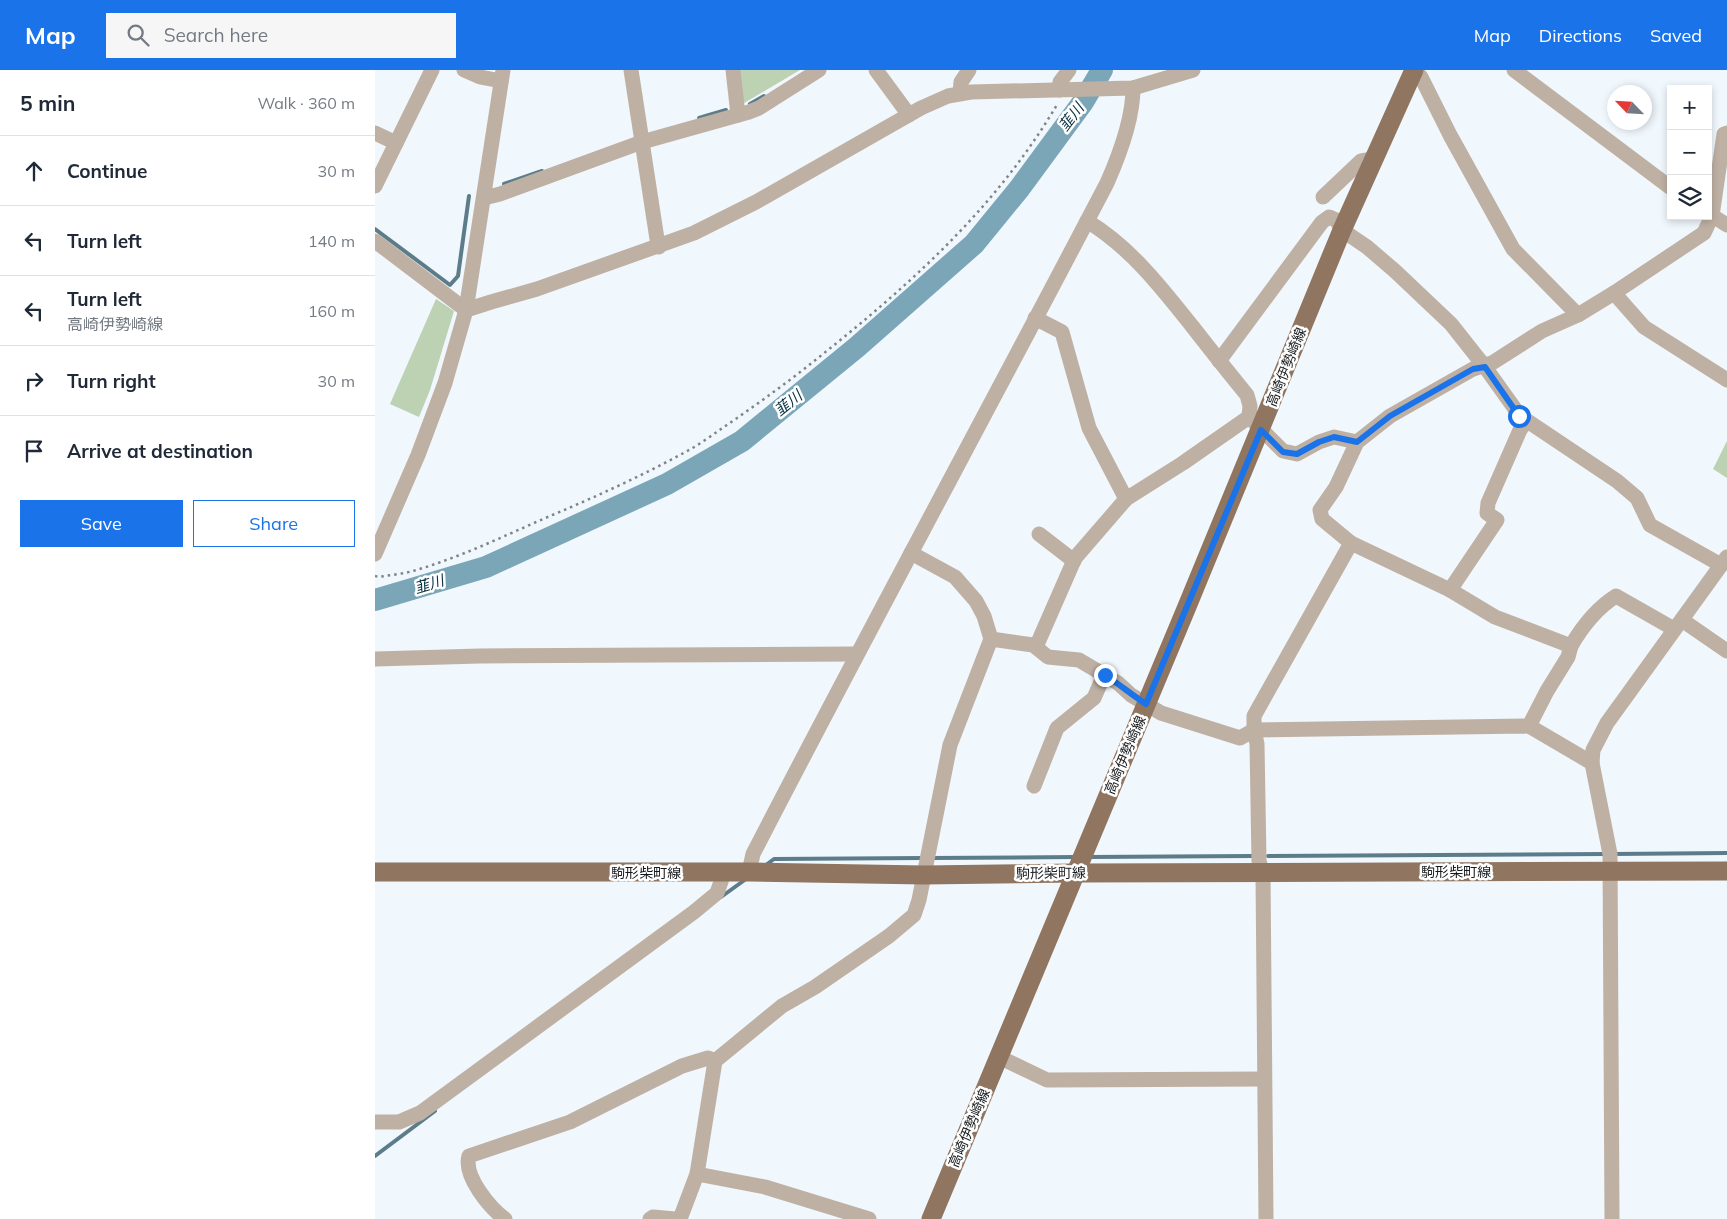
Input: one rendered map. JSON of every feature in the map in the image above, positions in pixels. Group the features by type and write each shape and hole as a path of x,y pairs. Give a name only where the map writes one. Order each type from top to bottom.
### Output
{"main road":[{"name":"高崎伊勢崎線","path":"931,1219 1146,704 1255,423 1414,70"},
{"name":"駒形柴町線","path":"375,872 749,872 924,875 1727,871"}],"street":[{"path":"375,186 432,70"},
{"path":"375,554 418,455 438,401 466,310 502,76 480,77 464,70"},
{"path":"631,70 659,247"},
{"path":"733,70 738,115"},
{"path":"484,198 500,194 642,142 759,108 819,70"},
{"path":"875,70 909,115"},
{"path":"959,93 961,82 969,70"},
{"path":"1064,90 1060,82 1069,70"},
{"path":"466,310 537,289 694,233 756,202 909,115 939,100 959,93 1133,88 1193,70"},
{"path":"1414,70 1421,77 1450,136 1513,249 1578,315"},
{"path":"1514,70 1667,185"},
{"path":"749,872 753,854 856,654 911,554 1107,183 1120,151 1133,99 1133,88"},
{"path":"375,133 396,143"},
{"path":"1712,203 1724,134 1727,133"},
{"path":"1323,197 1361,161 1373,159"},
{"path":"1712,216 1727,225"},
{"path":"1219,361 1321,222 1329,217 1336,220 1342,230 1367,247 1388,265 1444,317 1485,367 1519,416 1617,481 1637,498 1650,525 1723,568 1678,624 1607,723 1593,750 1592,763 1610,854 1612,1219"},
{"path":"1571,646 1495,617 1451,590 1351,543 1322,519 1320,510 1336,487 1357,442 1390,416 1473,369 1485,367 1542,331 1578,315 1614,294 1704,233 1708,220"},
{"path":"1087,221 1127,251 1153,277 1247,395 1255,423 1283,452 1297,454 1319,442 1334,437 1357,442"},
{"path":"375,241 466,310"},
{"path":"1614,294 1644,327 1727,380"},
{"path":"1035,318 1062,332 1089,428 1125,499"},
{"path":"1451,590 1497,520 1487,513 1489,503 1519,430 1526,421"},
{"path":"1036,647 1074,561 1125,499 1183,463 1255,423"},
{"path":"1039,534 1074,561"},
{"path":"1266,1219 1263,873 1259,861 1257,744 1254,716 1351,543"},
{"path":"681,1219 697,1174 715,1061 782,1006 815,987 882,941 914,915 919,900 950,745 991,640 984,616 976,601 955,578 911,554"},
{"path":"1529,726 1547,691 1568,657 1571,646 1579,632 1605,604 1616,596 1678,624 1727,651"},
{"path":"991,640 1033,645 1048,657 1079,660 1118,683 1131,695 1161,713 1240,738 1254,730 1529,726 1592,763"},
{"path":"375,659 490,656 856,654"},
{"path":"1034,786 1057,728 1094,698 1105,675"},
{"path":"375,1122 399,1122 420,1113 695,912 717,893 724,873"},
{"path":"999,1057 1047,1080 1264,1079"},
{"path":"505,1219 486,1200 473,1180 467,1160 469,1156 570,1122 683,1066 707,1058 715,1061"},
{"path":"697,1174 765,1187 869,1219"},
{"path":"650,1219 675,1219"}],"path":[{"path":"375,576 411,571 469,552 581,503 642,475 691,449 759,403 849,334 927,266 957,237 981,211 1031,144 1058,104 1064,90"}],"green space":[{"path":"739,70 800,70 744,103 741,99"},
{"path":"436,299 454,311 430,390 419,417 390,404"},
{"path":"1727,441 1727,478 1713,469"}],"waterway":[{"name":"韮川","path":"375,600 486,567 667,484 742,441 857,347 974,244 1019,189 1083,102 1102,70"},
{"path":"750,104 764,96"},
{"path":"699,118 726,110"},
{"path":"504,184 542,171"},
{"path":"375,229 450,285 458,276 469,196"},
{"path":"1613,854 1727,853"},
{"path":"1268,856 1606,854"},
{"path":"1089,857 1252,856"},
{"path":"931,858 1077,857"},
{"path":"766,865 774,859 924,858"},
{"path":"721,897 746,879"},
{"path":"375,1156 435,1111"}],"route":[{"path":"1105,675 1146,704 1261,430 1283,452 1297,454 1319,442 1334,437 1357,442 1390,416 1473,369 1485,367 1519,416"}]}
